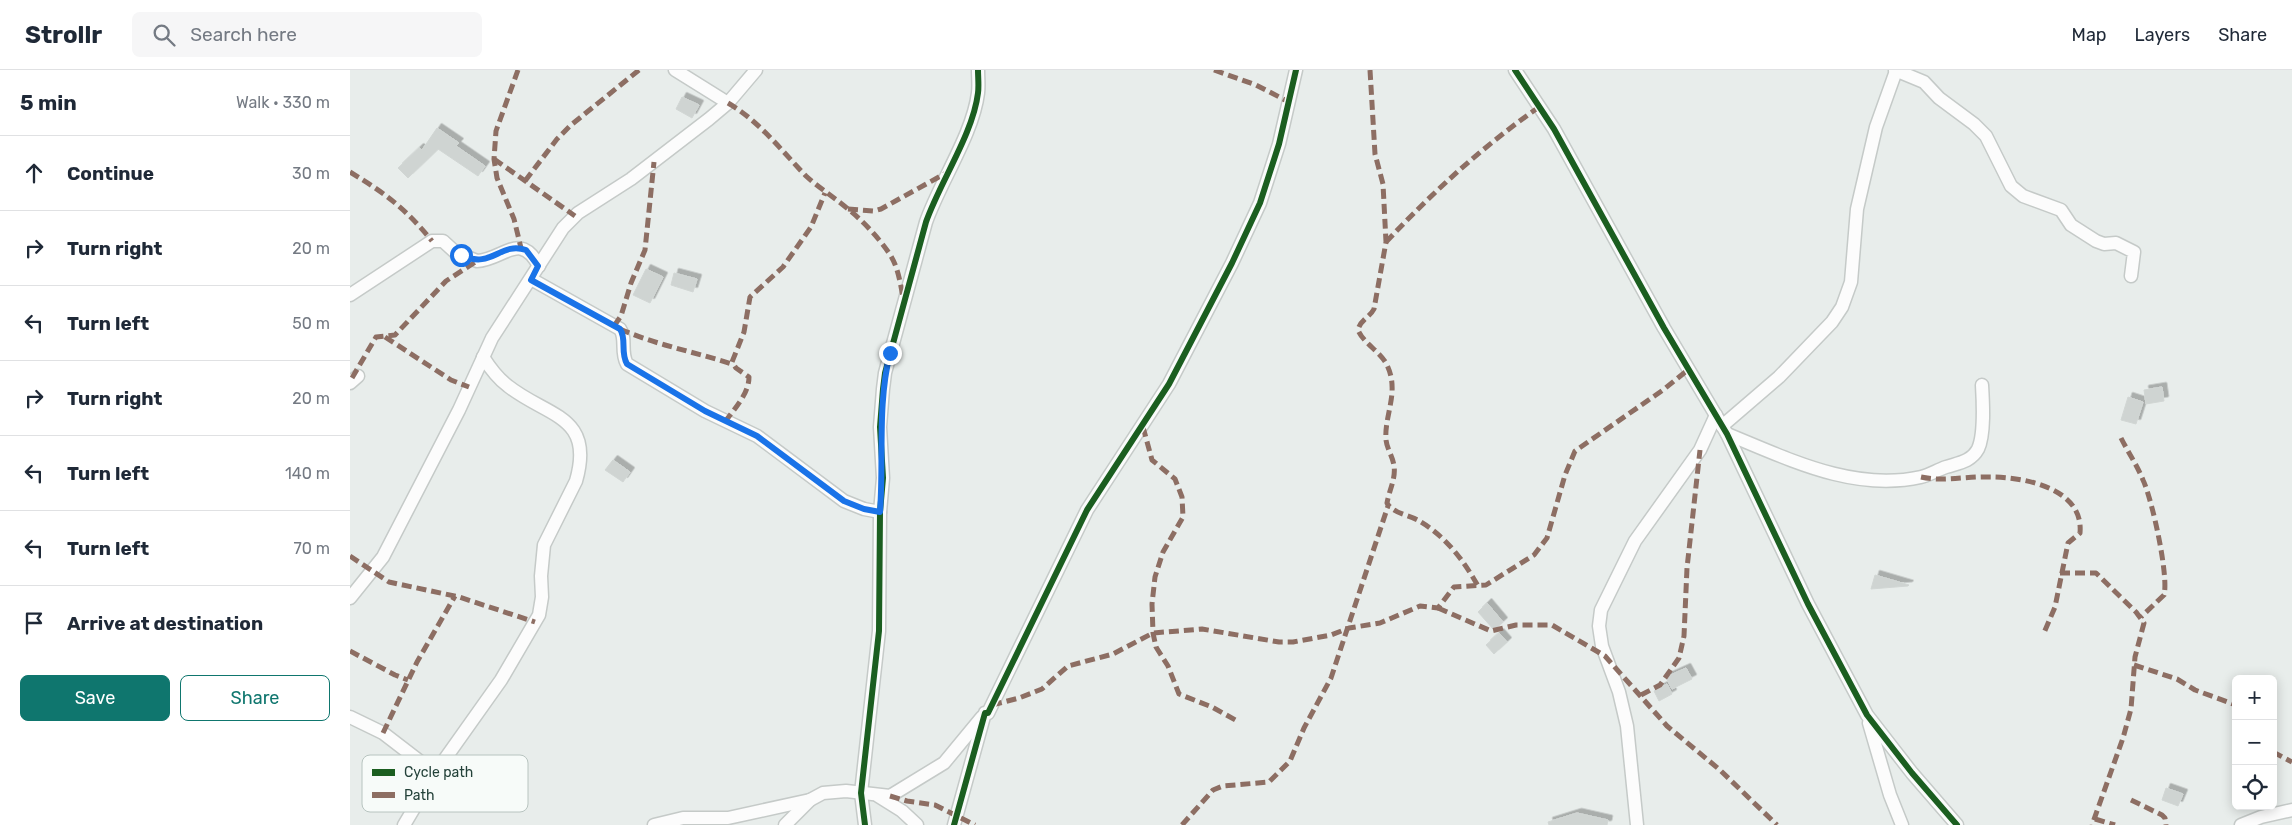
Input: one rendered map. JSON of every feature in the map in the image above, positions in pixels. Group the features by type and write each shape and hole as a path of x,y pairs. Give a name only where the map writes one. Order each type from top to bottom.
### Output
{"street":[{"path":"675,70 728,103"},
{"path":"350,598 374,570 389,547 455,418 498,328 558,236 578,213 631,180 728,103 756,70"},
{"path":"864,825 861,793 877,662 880,594 880,512 883,478 880,427 885,373 926,222 971,120 978,93 978,70"},
{"path":"654,825 683,818 728,818 810,800 823,793 836,791 890,796 944,763 985,713 988,713 1087,510 1169,384 1232,263 1260,203 1279,144 1296,70"},
{"path":"1515,70 1554,129 1664,328 1722,425 1808,604 1867,715 1912,773 1957,825"},
{"path":"1636,825 1627,726 1619,692 1602,646 1599,626 1601,610 1635,541 1700,450 1722,425 1779,377 1832,322 1842,307 1851,282 1857,209 1876,127 1895,70 1924,82 1939,98 1974,124 1986,136 2011,186 2017,193 2061,210 2071,225 2096,241 2116,243 2134,252 2131,276"},
{"path":"350,295 432,240 443,241 455,252 477,261 508,249 521,248 529,252 538,266"},
{"path":"531,280 620,329 624,337 624,359 635,369 719,419 757,436 844,501 864,509 880,512"},
{"path":"448,755 501,680 539,615 542,597 541,576 544,545 576,481 579,471 578,437 572,428 566,421 509,387 497,377 483,357"},
{"path":"1722,425 1818,470 1880,480 1921,477 1962,463 1974,455 1979,447 1983,412 1982,385"},
{"path":"954,825 985,713"},
{"path":"1867,715 1890,795 1902,825"},
{"path":"350,717 383,733 412,755"},
{"path":"878,796 902,810 916,825"},
{"path":"785,825 810,800"},
{"path":"2240,825 2261,816 2292,810"},
{"path":"404,825 412,812"}],"building":[{"path":"682,97 699,105 692,118 676,109"},
{"path":"437,128 459,143 456,146 485,166 478,176 438,149 408,178 398,168 419,148 422,150"},
{"path":"646,269 663,277 650,303 633,295"},
{"path":"674,273 697,279 693,292 671,285"},
{"path":"2162,387 2164,401 2146,404 2144,390"},
{"path":"2128,397 2143,402 2136,424 2121,420"},
{"path":"613,460 630,472 623,482 605,470"},
{"path":"1875,575 1909,585 1871,589"},
{"path":"1487,603 1503,622 1494,630 1478,612"},
{"path":"1499,633 1507,642 1494,654 1486,645"},
{"path":"1686,668 1692,679 1672,689 1666,677"},
{"path":"1667,684 1672,694 1659,701 1654,691"},
{"path":"2166,788 2183,794 2178,806 2162,800"},
{"path":"1577,813 1608,820 1607,825 1549,825 1548,822"}],"marked path":[{"path":"518,70 496,131 494,159 497,178 514,219 521,248"},
{"path":"525,181 557,139 571,125 639,70"},
{"path":"1214,70 1256,85 1289,102"},
{"path":"1370,70 1375,154 1383,184 1386,242 1374,309 1358,330 1384,360 1391,375 1392,394 1386,440 1394,471 1387,503 1393,510 1417,520 1430,528 1446,542 1467,568 1478,586"},
{"path":"728,103 750,118 806,176 870,229 895,263 903,297"},
{"path":"1386,242 1459,170 1539,107"},
{"path":"494,159 575,216"},
{"path":"614,326 621,316 631,283 645,250 654,162"},
{"path":"350,172 394,202 432,241"},
{"path":"848,209 874,211 881,209 948,172"},
{"path":"725,422 747,389 749,377 736,368 732,362 744,332 750,297 783,267 811,227 825,193"},
{"path":"352,378 376,337 395,335 446,281 477,261"},
{"path":"620,329 662,344 732,364"},
{"path":"385,337 451,380 469,387"},
{"path":"992,705 1019,698 1042,689 1068,666 1113,654 1153,633 1202,629 1279,642 1293,642 1331,635 1349,628 1380,623 1420,606 1438,608 1454,587 1486,585 1534,555 1547,538 1565,475 1575,451 1663,390 1689,369"},
{"path":"1143,427 1152,460 1175,479 1182,497 1183,517 1163,552 1155,577 1152,604 1153,633 1156,647 1168,666 1179,694 1212,707 1239,722"},
{"path":"2121,438 2147,490 2159,538 2164,572 2164,595 2141,617"},
{"path":"1641,695 1660,685 1679,658 1684,636 1687,568 1700,450"},
{"path":"1921,477 1938,479 1981,477 2019,479 2049,488 2072,505 2079,518 2080,533 2068,543 2055,607 2043,635"},
{"path":"1182,825 1213,790 1223,786 1269,782 1290,761 1304,728 1331,678 1388,506"},
{"path":"350,556 389,582 459,597 535,622"},
{"path":"2060,573 2096,573 2136,612 2144,623 2135,657 2131,709 2123,738 2092,825"},
{"path":"383,733 417,662 455,596"},
{"path":"1438,608 1491,631 1516,625 1552,625 1605,656 1667,726 1720,770 1777,825"},
{"path":"350,651 408,680"},
{"path":"2134,665 2177,679 2195,690 2232,704"},
{"path":"2277,754 2292,762"},
{"path":"890,796 907,801 935,805 975,825"},
{"path":"2131,800 2162,815 2165,818 2166,825"},
{"path":"2095,819 2115,825"}],"cycle path":[{"path":"865,825 861,793 879,631 880,512 883,478 880,427 885,373 926,222 970,125 975,109 978,90 978,70"},
{"path":"954,825 985,713 988,713 1087,510 1169,384 1232,263 1260,203 1279,144 1296,70"},
{"path":"1515,70 1554,129 1664,328 1727,434 1808,604 1867,715 1912,773 1957,825"}],"route":[{"path":"461,255 482,261 508,249 521,248 526,250 535,259 538,266 531,280 620,329 624,337 623,352 627,364 719,419 744,428 757,436 844,501 864,509 880,512 883,478 880,427 885,373 890,353"}]}
